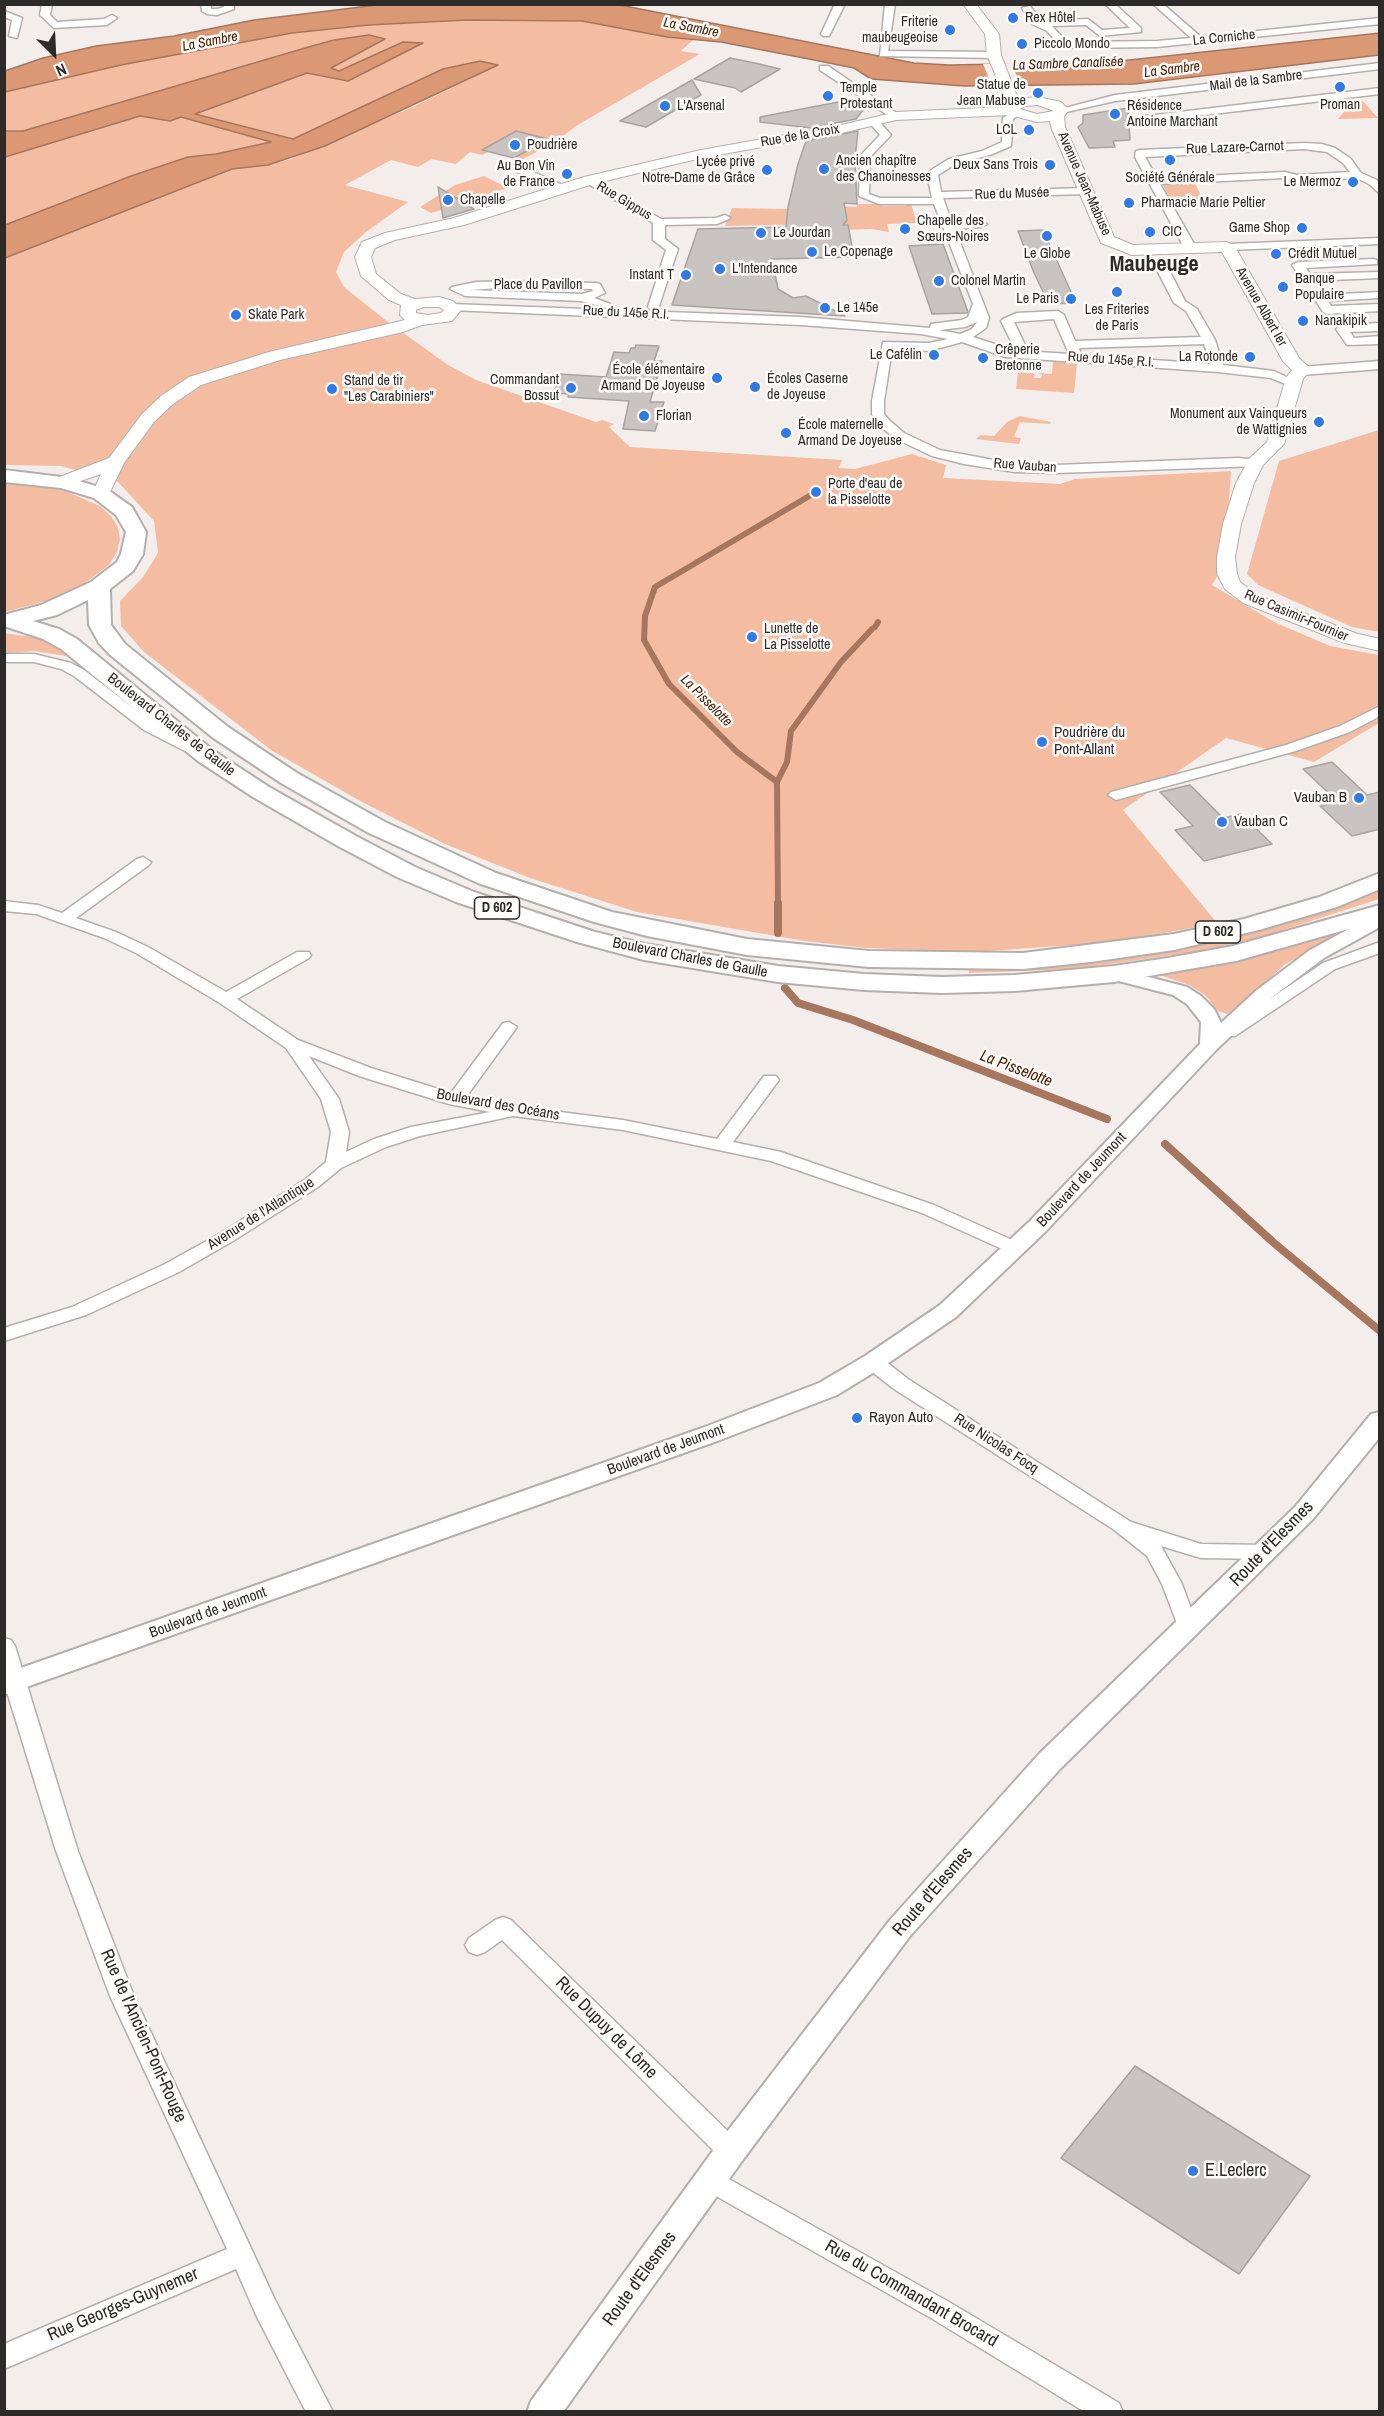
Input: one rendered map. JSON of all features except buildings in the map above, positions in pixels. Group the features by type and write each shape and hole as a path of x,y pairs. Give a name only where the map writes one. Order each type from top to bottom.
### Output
{"main road":[{"path":"969,4 992,34 996,58 1018,112 1049,127 1078,172"},
{"path":"1009,89 1052,107"},
{"path":"1018,112 1022,102 1052,107"},
{"path":"1018,112 1052,107"},
{"name":"Avenue Jean-Mabuse","path":"1052,107 1058,127 1107,240 1116,246 1143,250 1227,247"},
{"name":"Rue de la Croix","path":"413,313 369,276 365,270 363,257 368,245 391,236 458,222 589,180 701,154 846,128 896,116 1018,112"},
{"name":"Avenue Albert Ier","path":"1227,247 1295,369"},
{"path":"101,494 115,462 148,418 167,400 195,381 275,356 403,327 413,313 446,317 453,310 445,304"},
{"name":"Rue Casimir-Fournier","path":"1295,369 1275,444 1255,463 1245,483 1227,546 1227,574 1232,585 1250,599 1344,637 1380,645"},
{"path":"63,482 115,462"},
{"path":"4,476 63,482 101,494 114,502 132,521 136,532 136,543 125,566 99,587 50,610 7,620"},
{"name":"Boulevard Charles de Gaulle","path":"99,587 100,625 107,638 117,649 220,732 289,778 376,827 487,878 592,914 646,928 747,947 857,958 943,962 1023,960 1091,954 1174,942 1250,925 1328,902 1380,880"},
{"name":"Boulevard Charles de Gaulle","path":"7,620 51,633 69,644 206,756 289,808 406,872 465,897 534,921 644,952 778,974 864,982 942,985 1015,983 1114,974 1236,953 1380,912"}],"street":[{"path":"7,4 4,13 18,18 14,36"},
{"path":"47,4 45,15 54,25 107,22 112,18"},
{"path":"206,4 207,10 218,12 229,9 229,4"},
{"path":"826,34 840,4"},
{"path":"890,4 883,54 996,58"},
{"path":"1026,8 1035,22 1041,24 1088,22 1100,33 1138,30 1110,4"},
{"path":"1157,4 1197,38"},
{"name":"La Corniche","path":"1041,24 1067,44 1157,44 1197,38 1380,21"},
{"name":"Mail de la Sambre","path":"1052,107 1380,66"},
{"path":"824,68 896,116"},
{"path":"1146,119 1380,91"},
{"path":"963,338 976,332 982,326 983,318 938,198 932,177 933,172 953,161 1007,144 1008,118 1018,112"},
{"name":"Rue du Musée","path":"873,121 886,135 865,156 864,196 879,201 1087,191"},
{"name":"Rue Lazare-Carnot","path":"1152,181 1140,158 1140,153 1304,146 1331,150 1347,160 1357,175"},
{"path":"511,165 563,189"},
{"path":"1191,249 1152,181 1285,175 1297,178 1357,175 1373,182 1380,191"},
{"name":"Rue Gippus","path":"589,180 659,222"},
{"path":"654,307 672,249 659,240 659,222 717,221 725,218"},
{"path":"950,226 981,224"},
{"path":"1227,247 1380,241"},
{"path":"1358,242 1373,262 1380,274 1306,278 1298,265 1373,262"},
{"path":"1164,272 1180,303 1191,309 1209,340 1218,368"},
{"name":"Place du Pavillon","path":"445,304 448,292 456,289 476,285 596,286 599,293 584,298 465,293 456,289"},
{"path":"1380,295 1320,298 1327,310 1380,307"},
{"name":"Place du Pavillon","path":"584,298 597,304 654,307"},
{"name":"Rue du 145e R.I.","path":"445,304 801,321"},
{"path":"921,330 965,323 973,319 979,304"},
{"name":"Rue du 145e R.I.","path":"654,307 921,330 963,338 990,349 1017,354 1218,368 1280,376 1295,369"},
{"path":"1017,354 1020,347 1007,321 1011,318 1058,315 1077,358"},
{"path":"1380,327 1342,328 1351,342 1380,340"},
{"name":"Rue Vauban","path":"963,338 928,347 887,345 878,392 878,414 890,429 936,453 964,460 1035,469 1255,463"},
{"path":"1071,345 1209,340"},
{"path":"1262,374 1295,369 1380,365"},
{"path":"4,658 34,658 66,666 79,673 149,727 206,756"},
{"path":"1116,795 1291,748 1345,729 1380,710"},
{"path":"66,918 143,862"},
{"name":"Boulevard des Océans","path":"4,906 38,910 66,918 142,950 226,999 292,1044 365,1072 455,1100 521,1112 623,1125 775,1156 928,1209 1015,1248"},
{"path":"1210,1045 1280,980 1317,954 1380,918"},
{"name":"Boulevard de Jeumont","path":"10,1683 711,1434 828,1389 873,1362 948,1311 1038,1227 1210,1045 1329,966 1380,947"},
{"path":"226,999 303,955"},
{"path":"1114,974 1180,991 1194,1000 1207,1013 1211,1022 1210,1045"},
{"path":"455,1100 509,1027"},
{"path":"292,1044 330,1100 340,1132 335,1164"},
{"path":"722,1144 770,1080"},
{"name":"Avenue de l'Atlantique","path":"4,1335 79,1311 172,1268 227,1237 312,1183 335,1164 380,1143 417,1131 471,1119 521,1112"},
{"name":"Rue Nicolas Focq","path":"873,1362 901,1384 1120,1524 1154,1551 1172,1584 1188,1628"},
{"name":"Route d'Elesmes","path":"543,2412 731,2151 900,1928 1050,1761 1267,1552 1304,1513 1380,1420"},
{"name":"Rue Nicolas Focq","path":"1120,1524 1202,1551 1267,1552"},
{"name":"Rue de l'Ancien-Pont-Rouge","path":"4,1646 10,1683 67,1851 122,1996 265,2307 320,2412"},
{"name":"Rue Dupuy de Lôme","path":"477,1946 503,1927 731,2151"},
{"name":"Rue du Commandant Brocard","path":"711,2180 920,2299 1110,2412"},
{"name":"Rue Georges-Guynemer","path":"4,2357 242,2254"}],"shaded area":[{"path":"467,20 582,21 693,40 681,51 700,54 576,126 554,143 521,160 488,152 482,155 470,152 456,164 432,159 418,167 391,160 345,185 408,202 366,232 344,252 336,272 344,287 448,365 476,380 596,422 602,420 614,424 609,427 630,447 842,460 839,468 855,469 912,454 946,465 943,478 1060,484 1075,479 1231,471 1225,563 1212,585 1274,622 1330,646 1379,655 1379,723 1314,762 1226,738 1123,810 1217,923 1143,937 1087,944 974,952 866,948 805,941 637,912 530,878 445,844 362,802 271,750 144,652 121,626 120,601 143,577 158,553 154,521 118,482 61,466 5,465 5,258 232,169 268,165 291,159 415,106 498,65 480,60 443,69 293,139 194,114 307,73 348,81 402,42 339,71 330,68 383,41 369,35 334,40 23,131 5,131 5,92 121,65 292,33 369,25"},
{"path":"1363,101 1378,118 1338,119 1351,103"},
{"path":"140,116 170,121 181,117 271,142 216,154 188,157 131,176 5,225 5,157"},
{"path":"484,176 508,188 473,199 475,201 431,213 420,207 455,185"},
{"path":"1194,182 1207,206 1174,207 1162,183"},
{"path":"906,203 911,204 917,223 887,224 889,232 872,229 836,230 835,224 725,226 732,208 839,210 840,206 856,207 858,204 906,206"},
{"path":"1053,361 1077,363 1074,393 1016,389 1018,372 1032,373 1035,374 1034,378 1041,378 1042,375 1038,373 1052,374"},
{"path":"1020,416 1051,422 1050,424 1020,422 1014,437 1021,438 1019,444 976,439 980,435 994,436 1007,422"},
{"path":"1380,430 1379,632 1352,627 1258,585 1247,574 1279,461"},
{"path":"4,484 42,486 65,491 100,506 111,516 118,527 120,539 117,552 109,565 78,588 57,598 5,612"},
{"path":"4,633 40,638 72,657 34,651 5,653"},
{"path":"1379,886 1379,899 1258,938 1202,951 1075,969 969,973 968,965 1101,955"},
{"path":"1337,931 1343,932 1284,965 1234,1012 1227,1014 1218,1011 1205,995 1189,985 1154,973"}],"water":[{"path":"385,4 620,5 914,63 949,65 1111,62 1380,33 1379,55 1134,84 964,86 871,79 854,68 721,42 667,37 582,21 467,20 369,25 292,33 121,65 5,92 5,71 43,58 96,46 174,36 254,20"},
{"path":"369,35 385,39 331,68 339,71 403,42 423,43 348,81 307,73 195,114 293,139 443,69 480,61 498,65 325,146 268,165 232,169 5,258 5,225 131,176 188,157 216,154 271,142 181,117 170,121 140,116 5,157 5,131 23,131 312,46"}],"pier":[{"path":"1011,63 1022,87 993,88 983,64"}],"waterway":[{"name":"La Pisselotte","path":"777,782 737,752 669,684 644,640 645,616 655,587 816,492"},
{"path":"875,627 878,622"},
{"path":"777,782 787,762 791,731 841,662 872,629"},
{"name":"La Pisselotte","path":"777,782 778,905"},
{"name":"La Pisselotte","path":"778,905 778,933"},
{"name":"La Pisselotte","path":"785,988 798,1003 853,1020 1107,1119"},
{"name":"La Pisselotte","path":"1165,1144 1274,1243 1380,1331"}],"place":[{"name":"Rex Hôtel","path":"1013,18"},
{"name":"Friterie maubeugeoise","path":"950,30"},
{"name":"Piccolo Mondo","path":"1022,44"},
{"name":"Proman","path":"1340,87"},
{"name":"Statue de Jean Mabuse","path":"1038,93"},
{"name":"Temple Protestant","path":"828,96"},
{"name":"L'Arsenal","path":"665,106"},
{"name":"Résidence Antoine Marchant","path":"1115,114"},
{"name":"LCL","path":"1029,130"},
{"name":"Poudrière","path":"515,145"},
{"name":"Société Générale","path":"1170,160"},
{"name":"Deux Sans Trois","path":"1050,165"},
{"name":"Ancien chapître des Chanoinesses","path":"824,169"},
{"name":"Lycée privé Notre-Dame de Grâce","path":"767,170"},
{"name":"Au Bon Vin de France","path":"567,174"},
{"name":"Le Mermoz","path":"1353,182"},
{"name":"Chapelle","path":"448,200"},
{"name":"Pharmacie Marie Peltier","path":"1129,203"},
{"name":"Game Shop","path":"1302,228"},
{"name":"Chapelle des Sœurs-Noires","path":"905,229"},
{"name":"CIC","path":"1150,232"},
{"name":"Le Jourdan","path":"761,233"},
{"name":"Le Globe","path":"1047,236"},
{"name":"Le Copenage","path":"812,252"},
{"name":"Crédit Mutuel","path":"1276,254"},
{"name":"L'Intendance","path":"720,269"},
{"name":"Instant T","path":"686,275"},
{"name":"Colonel Martin","path":"939,281"},
{"name":"Banque Populaire","path":"1283,287"},
{"name":"Les Friteries de Paris","path":"1117,292"},
{"name":"Le Paris","path":"1071,299"},
{"name":"Le 145e","path":"825,308"},
{"name":"Skate Park","path":"236,315"},
{"name":"Nanakipik","path":"1303,321"},
{"name":"Le Cafélin","path":"934,355"},
{"name":"La Rotonde","path":"1250,357"},
{"name":"Crêperie Bretonne","path":"983,358"},
{"name":"École élémentaire Armand De Joyeuse","path":"717,378"},
{"name":"Écoles Caserne de Joyeuse","path":"755,387"},
{"name":"Commandant Bossut","path":"571,388"},
{"name":"Stand de tir \"Les Carabiniers\"","path":"332,389"},
{"name":"Florian","path":"644,416"},
{"name":"Monument aux Vainqueurs de Wattignies","path":"1319,422"},
{"name":"École maternelle Armand De Joyeuse","path":"786,433"},
{"name":"Porte d'eau de la Pisselotte","path":"816,492"},
{"name":"Lunette de La Pisselotte","path":"752,637"},
{"name":"Poudrière du Pont-Allant","path":"1042,742"},
{"name":"Vauban B","path":"1359,798"},
{"name":"Vauban C","path":"1222,822"},
{"name":"Rayon Auto","path":"857,1418"},
{"name":"E.Leclerc","path":"1193,2171"}],"district":[{"name":"Maubeuge","path":"1154,265"}],"water label":[{"name":"La Sambre","path":"691,28"},
{"name":"La Sambre","path":"210,42"},
{"name":"La Sambre Canalisée","path":"1068,64"},
{"name":"La Sambre","path":"1172,70"}]}
